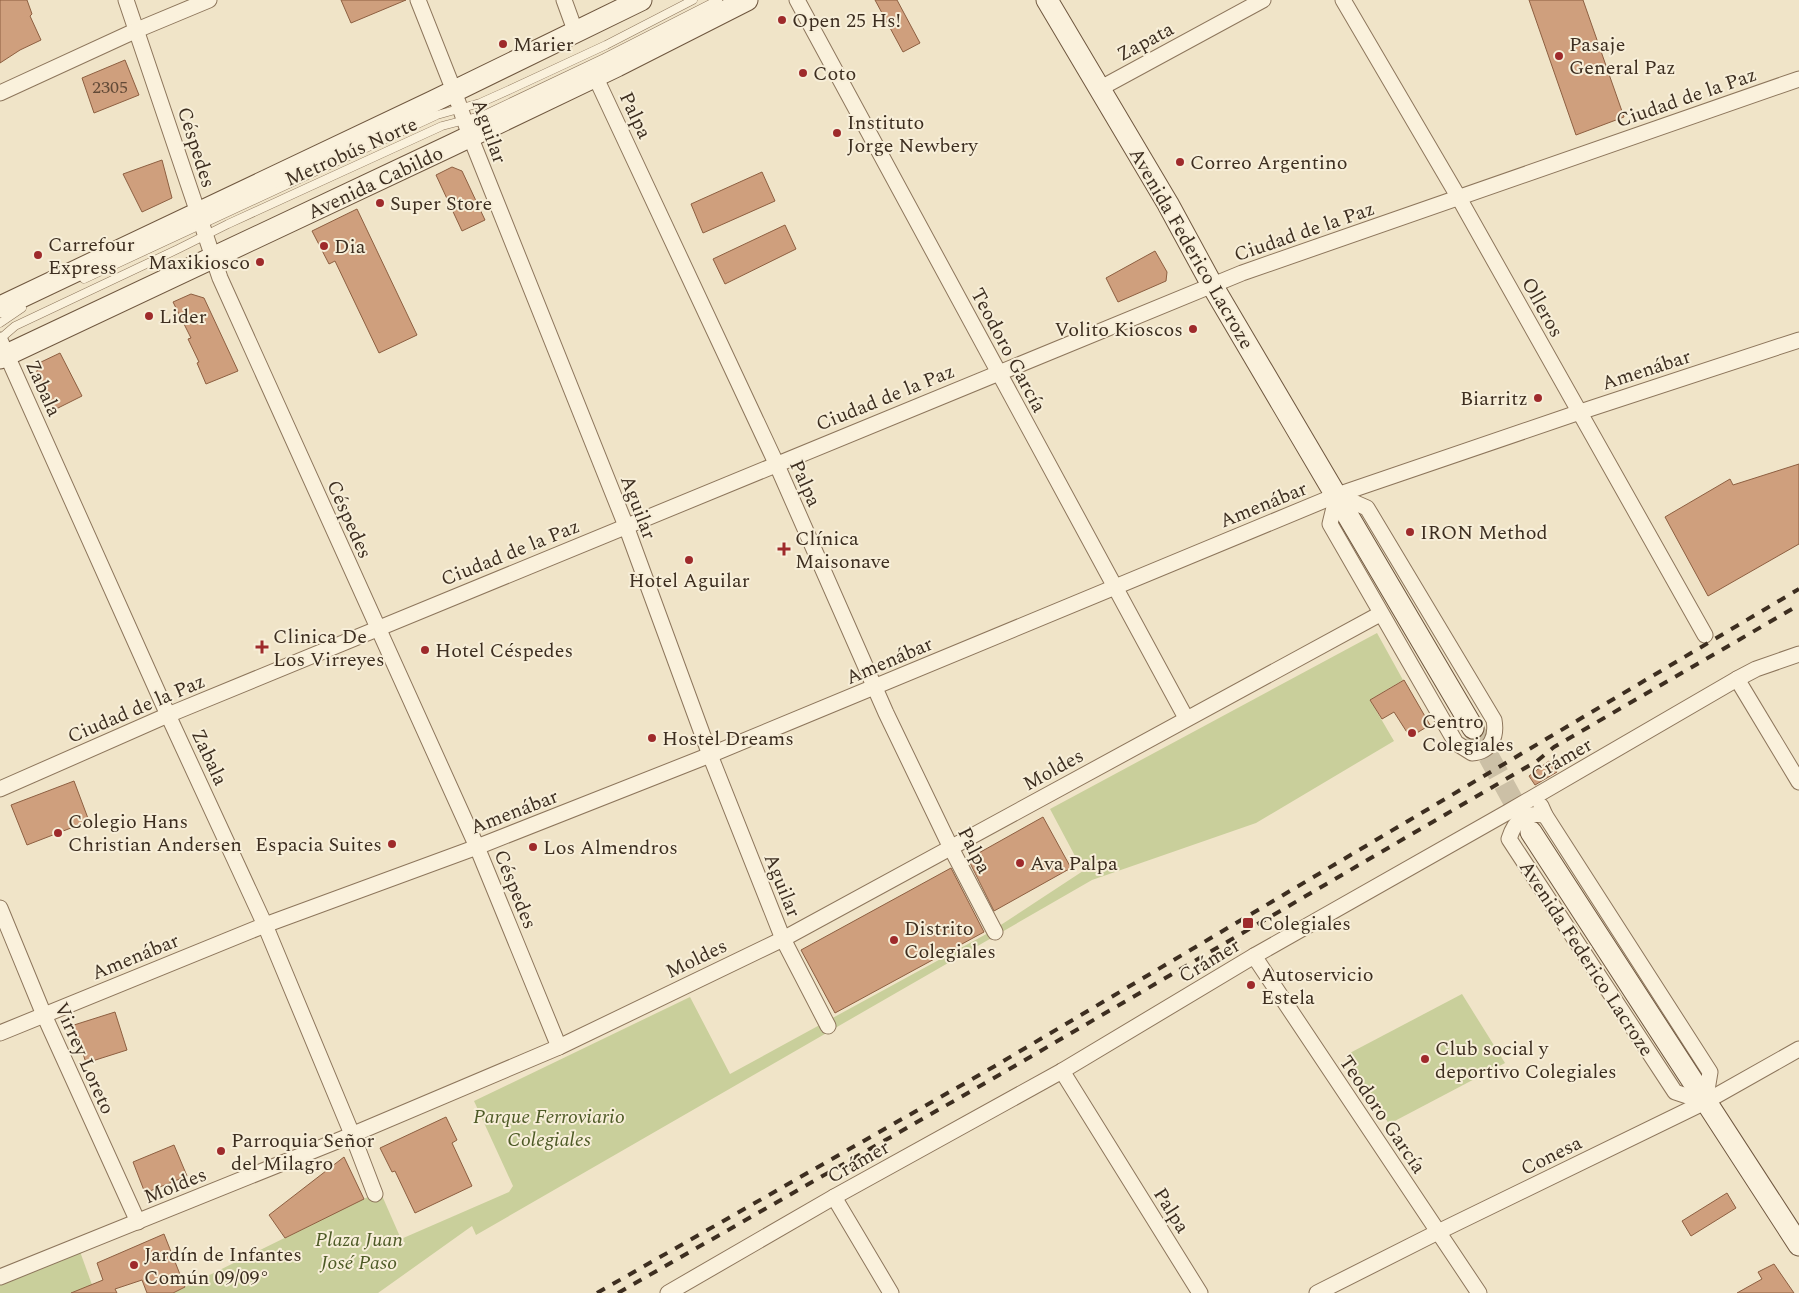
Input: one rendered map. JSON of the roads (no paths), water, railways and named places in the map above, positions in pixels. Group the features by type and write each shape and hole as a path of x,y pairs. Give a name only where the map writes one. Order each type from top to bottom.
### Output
{"main road":[{"name":"Avenida Cabildo","path":"2,348 213,258 462,114 576,33 641,0"},
{"name":"Avenida Cabildo","path":"0,307 462,114 595,76 747,0"},
{"name":"Avenida Federico Lacroze","path":"1047,0 1168,204 1212,285 1473,728"},
{"name":"Avenida Federico Lacroze","path":"1531,832 1799,1245"}],"street":[{"name":"Céspedes","path":"126,0 220,278 477,847 559,1047"},
{"path":"0,93 137,30 209,0"},
{"name":"Aguilar","path":"418,0 626,526 710,755 783,939 828,1026"},
{"path":"564,0 576,33"},
{"name":"Teodoro García","path":"797,0 1186,718"},
{"name":"Zapata","path":"1099,88 1263,0"},
{"name":"Olleros","path":"1343,0 1459,198 1705,635"},
{"name":"Palpa","path":"595,76 776,463 875,687 951,848 995,932"},
{"name":"Ciudad de la Paz","path":"0,789 168,715 377,628 1252,269 1799,79"},
{"name":"Amenábar","path":"0,1033 265,925 477,847 710,755 1337,495 1799,340"},
{"name":"Zabala","path":"2,348 265,925 375,1194"},
{"path":"1337,495 1367,508 1494,720 1495,738 1478,753 1472,753 1456,742 1380,614 1330,524 1337,495"},
{"name":"Moldes","path":"0,1277 352,1134 559,1047 783,939 1380,614"},
{"name":"Crámer","path":"668,1293 834,1197 1062,1071 1254,956 1756,668 1799,654"},
{"path":"1738,679 1799,782"},
{"name":"Avenida Federico Lacroze","path":"1541,793 1541,806 1545,815 1710,1072 1705,1102 1675,1092 1509,839 1515,824 1523,817 1536,814 1545,815"},
{"name":"Virrey Loreto","path":"0,908 44,1015 138,1222"},
{"name":"Teodoro García","path":"1254,956 1479,1293"},
{"name":"Conesa","path":"1317,1293 1705,1102 1799,1049"},
{"name":"Palpa","path":"1062,1071 1200,1293"},
{"path":"834,1197 891,1293"}],"lane":[{"name":"Metrobús Norte","path":"78,282 201,224 442,126 480,103 606,45 693,0"},
{"name":"Metrobús Norte","path":"462,114 484,115 604,58 718,0"},
{"name":"Metrobús Norte","path":"2,348 15,326 201,224"},
{"path":"0,324 25,306"}],"tunnel":[{"path":"1473,728 1527,826"}],"railway":[{"path":"597,1293 995,1066 1799,589"},
{"path":"618,1293 1001,1074 1537,761 1554,747 1799,605"}],"place":[{"name":"Open 25 Hs!","path":"782,20"},
{"name":"Marier","path":"503,44"},
{"name":"Pasaje General Paz","path":"1559,56"},
{"name":"Coto","path":"803,73"},
{"name":"Instituto Jorge Newbery","path":"837,133"},
{"name":"Correo Argentino","path":"1180,162"},
{"name":"Super Store","path":"380,203"},
{"name":"Dia","path":"324,246"},
{"name":"Carrefour Express","path":"38,255"},
{"name":"Maxikiosco","path":"260,262"},
{"name":"Lider","path":"149,316"},
{"name":"Volito Kioscos","path":"1193,329"},
{"name":"Biarritz","path":"1538,398"},
{"name":"IRON Method","path":"1410,532"},
{"name":"Clínica Maisonave","path":"784,549"},
{"name":"Hotel Aguilar","path":"689,560"},
{"name":"Clinica De Los Virreyes","path":"262,647"},
{"name":"Hotel Céspedes","path":"425,650"},
{"name":"Centro Colegiales","path":"1412,733"},
{"name":"Hostel Dreams","path":"652,738"},
{"name":"Colegio Hans Christian Andersen","path":"58,833"},
{"name":"Espacia Suites","path":"392,844"},
{"name":"Los Almendros","path":"533,847"},
{"name":"Ava Palpa","path":"1020,863"},
{"name":"Colegiales","path":"1248,923"},
{"name":"Distrito Colegiales","path":"894,940"},
{"name":"Autoservicio Estela","path":"1251,985"},
{"name":"Club social y deportivo Colegiales","path":"1425,1059"},
{"name":"Parroquia Señor del Milagro","path":"221,1151"},
{"name":"Jardín de Infantes Común 09/09°","path":"134,1265"}],"park label":[{"name":"Parque Ferroviario Colegiales","path":"549,1128"},
{"name":"Plaza Juan José Paso","path":"359,1250"}]}
